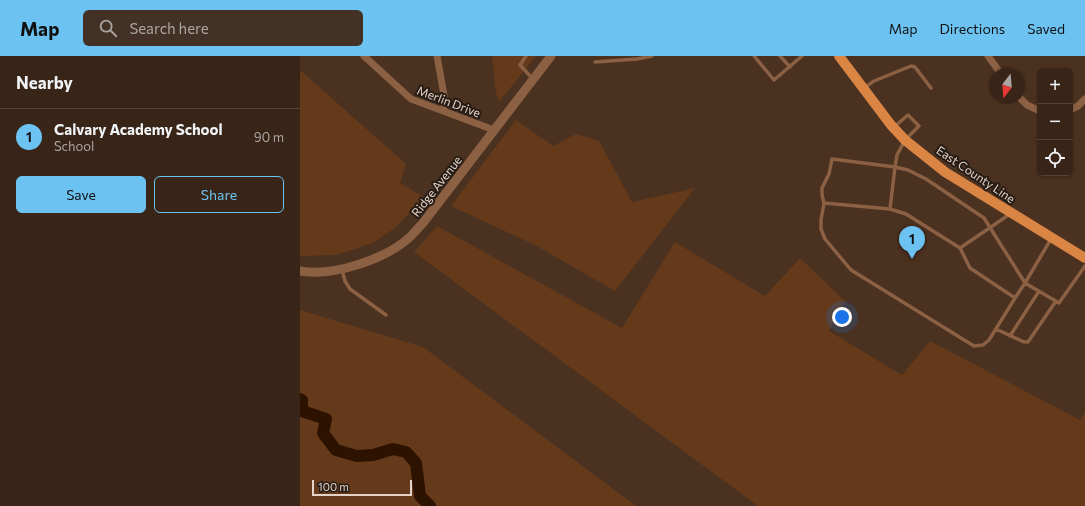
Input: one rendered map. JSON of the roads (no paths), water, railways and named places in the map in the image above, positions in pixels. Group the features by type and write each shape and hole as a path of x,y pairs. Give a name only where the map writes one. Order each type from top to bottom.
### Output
{"main road":[{"name":"East County Line","path":"839,56 893,128 905,140 945,172 1085,258"}],"street":[{"name":"Merlin Drive","path":"364,56 411,99 494,130"},
{"path":"436,56 444,95 444,111"},
{"name":"Ridge Avenue","path":"300,271 335,271 360,264 389,252 410,238 551,56"},
{"path":"988,56 997,68"},
{"path":"1073,108 1085,99"},
{"path":"1025,103 1037,110"}],"lane":[{"path":"526,56 520,65 533,79"},
{"path":"595,62 637,59 652,56"},
{"path":"754,56 774,80 802,56"},
{"path":"780,56 790,67"},
{"path":"864,88 874,81 911,66 915,68 931,88"},
{"path":"890,209 897,155 905,140 919,126 908,115 893,128"},
{"path":"1051,238 1025,283 989,340 983,345 974,346 851,270 825,239 821,229 824,203 822,188 829,174 832,159 908,170 926,179 984,218 1025,283 1057,302"},
{"path":"824,203 890,209 906,214 960,248 970,268 1015,298"},
{"path":"960,248 1011,213"},
{"path":"996,329 1024,342 1028,342 1085,266"},
{"path":"342,269 345,281 350,289 386,315"},
{"path":"1010,336 1039,291"}],"waterway":[{"path":"300,399 302,400 302,411 326,419 323,433 336,450 357,456 373,455 393,449 406,452 416,463 420,496 430,506"}],"place":[{"name":"Calvary Academy School","path":"912,259"}]}
